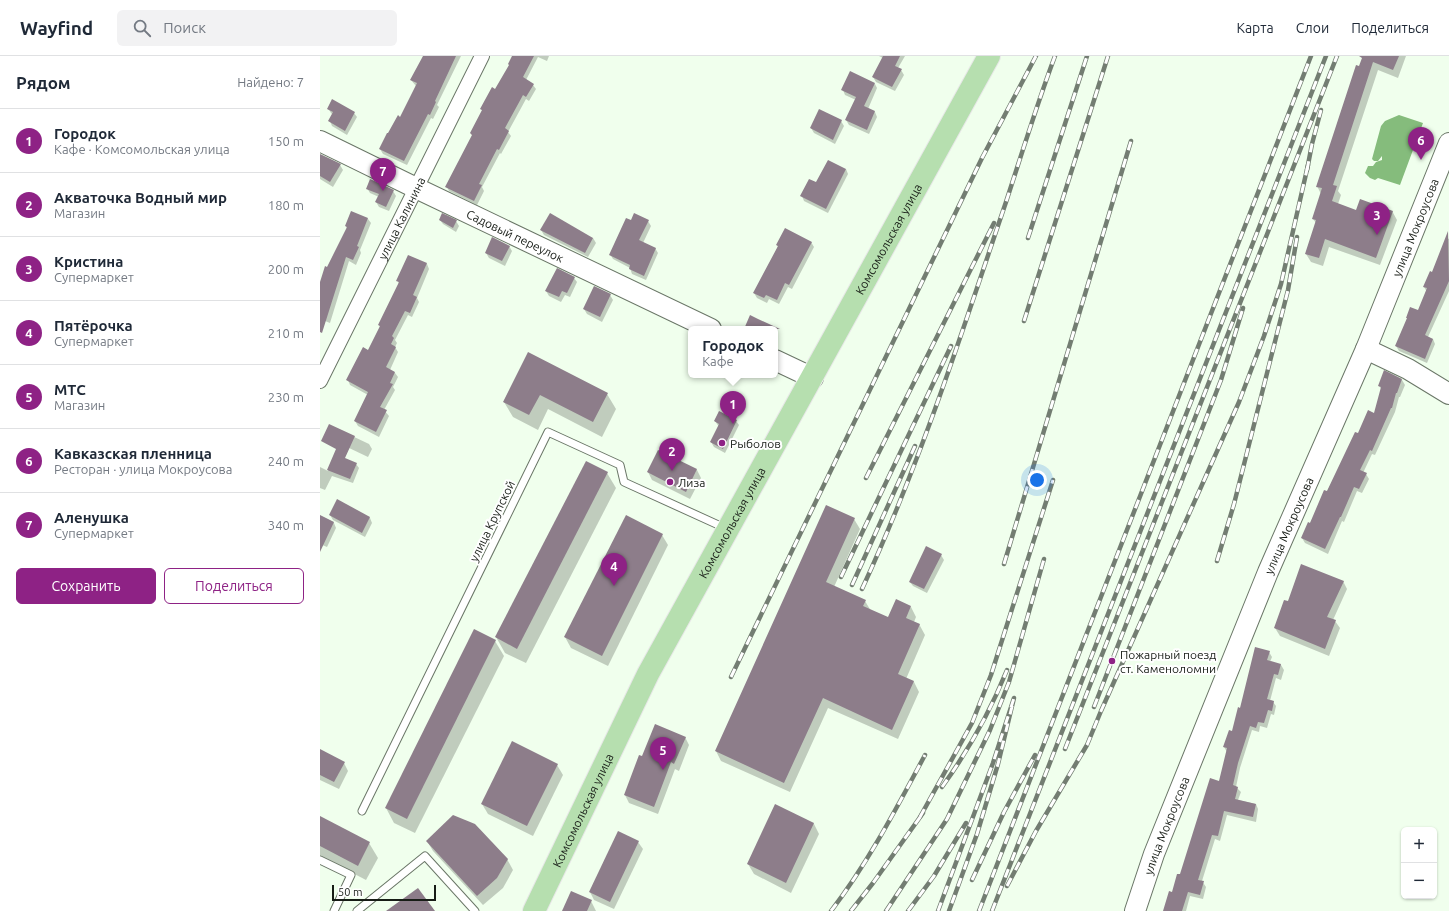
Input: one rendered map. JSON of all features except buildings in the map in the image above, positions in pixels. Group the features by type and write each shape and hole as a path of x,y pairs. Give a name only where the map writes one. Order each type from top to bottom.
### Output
{"main road":[{"name":"Комсомольская улица","path":"534,911 648,674 990,56"}],"street":[{"name":"улица Калинина","path":"320,381 482,56"},
{"name":"Садовый переулок","path":"320,141 705,326"},
{"name":"улица Мокроусова","path":"1135,911 1154,854 1268,572 1366,349 1449,143"},
{"path":"1366,349 1408,369 1449,394"},
{"path":"778,361 813,378"}],"lane":[{"name":"улица Крупской","path":"362,811 548,432 620,464 624,482 729,530"},
{"path":"357,911 425,856 475,911"},
{"path":"320,860 351,875 334,911"}],"shaded area":[{"path":"1399,115 1423,123 1400,185 1378,178 1375,180 1370,178 1365,173 1368,166 1373,166 1376,162 1382,160 1382,156 1378,161 1374,161 1372,159 1381,126 1385,121"}],"railway":[{"path":"731,677 982,158 1036,56"},
{"path":"862,589 903,494 939,397 1055,56"},
{"path":"1028,238 1087,56"},
{"path":"1024,321 1108,56"},
{"path":"979,911 1311,56"},
{"path":"992,911 1326,56"},
{"path":"1065,749 1337,56"},
{"path":"1307,170 1321,110"},
{"path":"1004,564 1131,141"},
{"path":"1007,886 1036,831 1087,745 1239,402 1264,336 1281,284 1308,165"},
{"path":"866,478 994,223"},
{"path":"1217,561 1234,504 1288,290 1297,237"},
{"path":"1094,707 1221,380 1243,308"},
{"path":"841,577 951,346"},
{"path":"852,585 915,446"},
{"path":"920,817 972,723 991,675 1053,480"},
{"path":"886,911 947,819 990,730 1009,682 1044,559"},
{"path":"942,787 978,731 1007,670"},
{"path":"938,911 993,763 1014,698 998,764 977,834 949,911"},
{"path":"831,911 869,855 925,755"},
{"path":"972,880 1004,812 1035,755"},
{"path":"851,911 923,813"},
{"path":"908,911 934,876 966,823"}],"place":[{"name":"Кавказская пленница","path":"1421,160"},
{"name":"Аленушка","path":"383,191"},
{"name":"Кристина","path":"1377,235"},
{"name":"Городок","path":"733,424"},
{"name":"Рыболов","path":"722,443"},
{"name":"Акваточка Водный мир","path":"672,471"},
{"name":"Лиза","path":"670,482"},
{"name":"Пятёрочка","path":"614,586"},
{"name":"Пожарный поезд ст. Каменоломни","path":"1112,661"},
{"name":"МТС","path":"663,770"}]}
